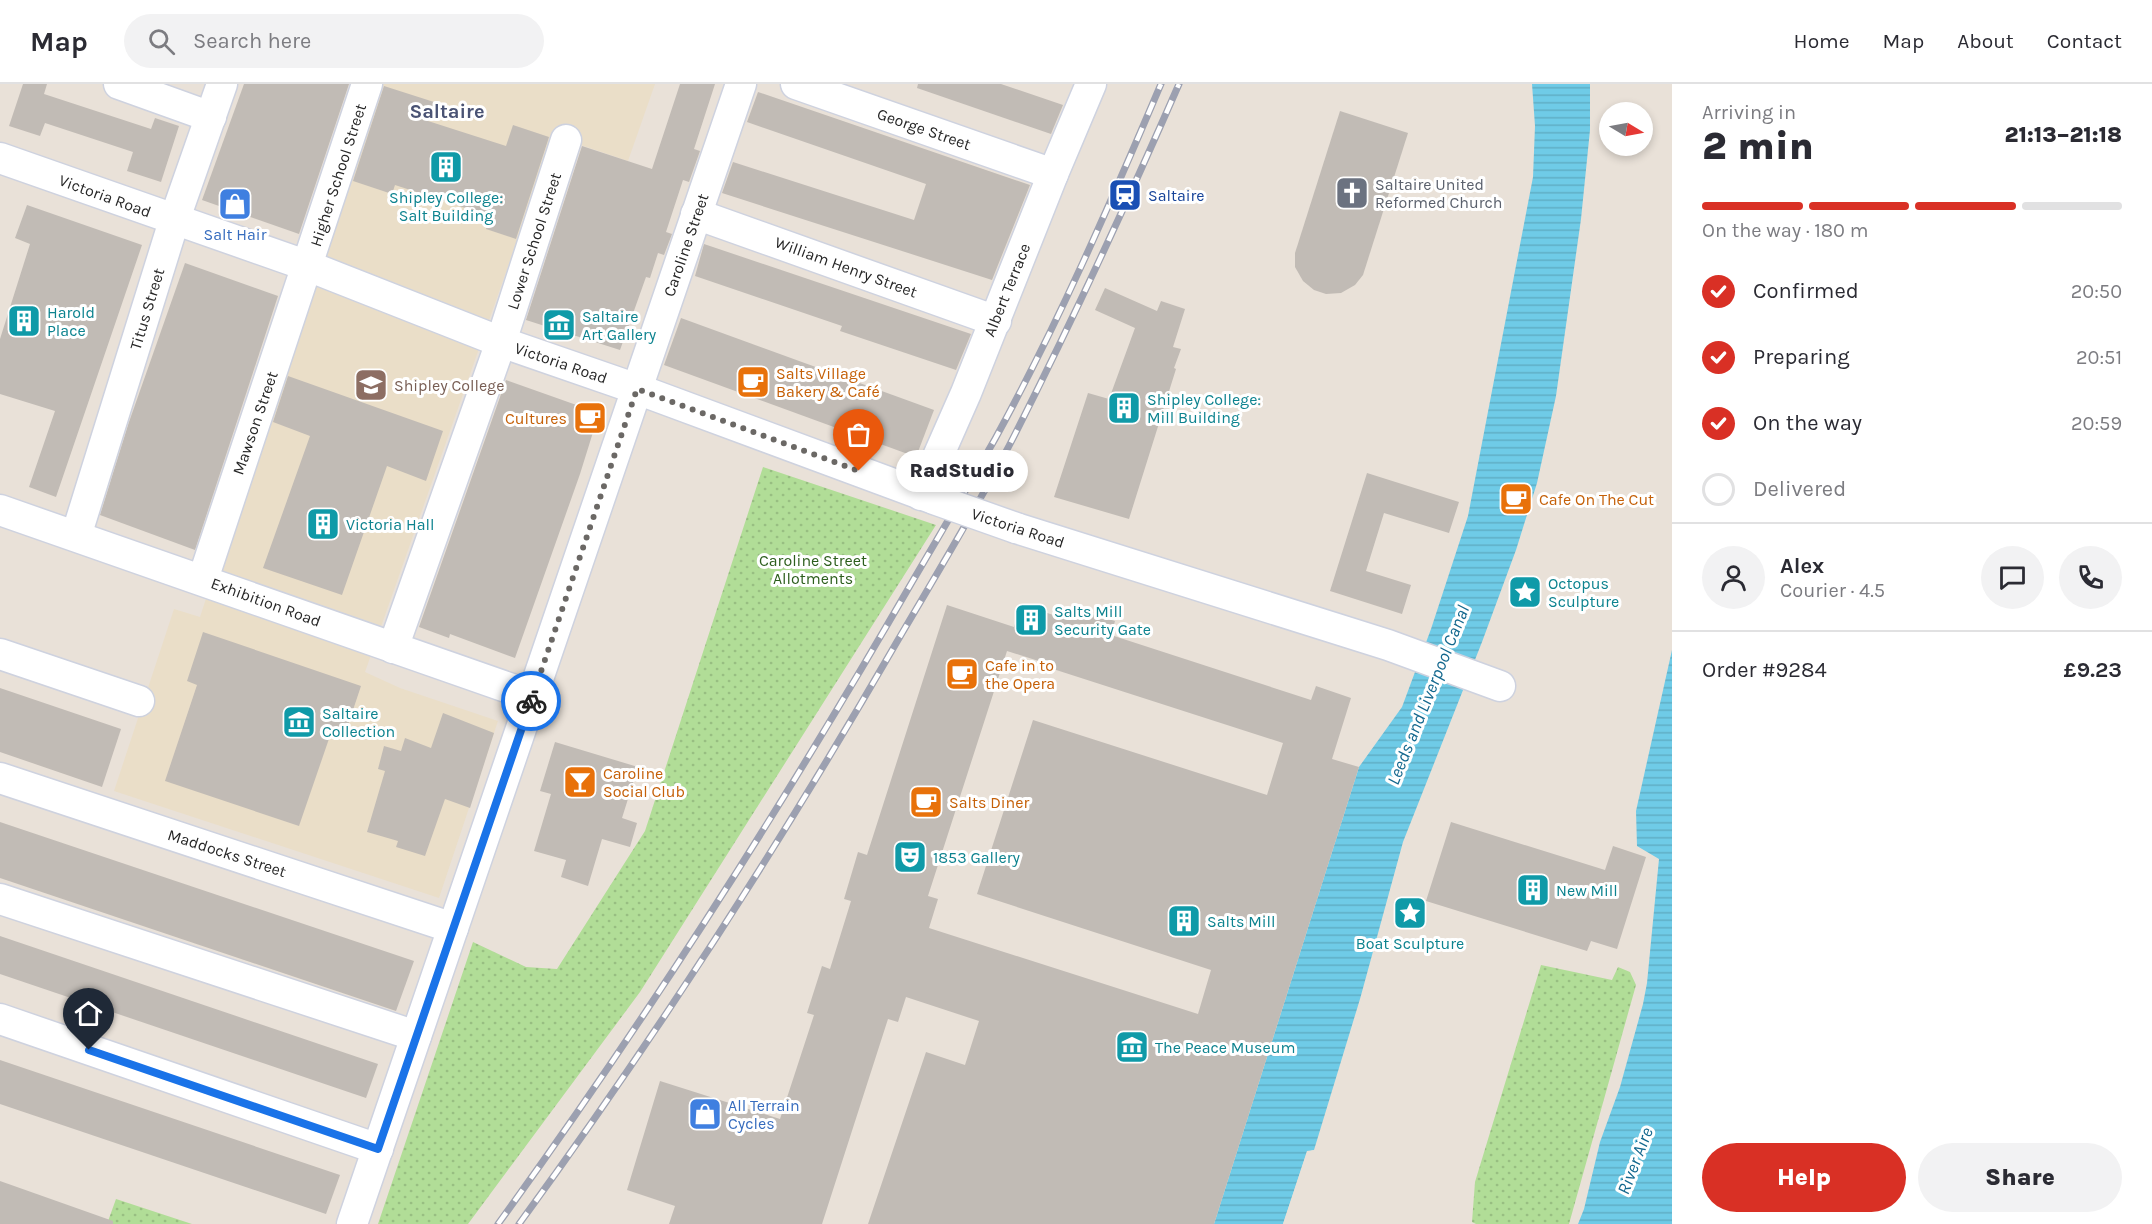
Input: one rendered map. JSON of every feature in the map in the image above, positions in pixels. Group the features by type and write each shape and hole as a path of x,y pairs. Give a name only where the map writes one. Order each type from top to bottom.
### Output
{"street":[{"path":"119,84 211,117"},
{"name":"Titus Street","path":"76,536 174,221 222,84"},
{"name":"Higher School Street","path":"308,266 367,84"},
{"name":"Caroline Street","path":"352,1224 741,84"},
{"name":"George Street","path":"796,84 1053,174"},
{"name":"Albert Terrace","path":"927,497 1053,174 1091,84"},
{"name":"Lower School Street","path":"393,648 501,342 566,140"},
{"name":"Victoria Road","path":"0,158 174,221 308,266 501,342 637,389 927,497 1016,528 1388,645 1495,684"},
{"name":"William Henry Street","path":"696,214 996,321"},
{"name":"Mawson Street","path":"203,579 308,266"},
{"name":"Exhibition Road","path":"0,510 203,579 532,696"},
{"path":"0,654 139,701"},
{"name":"Maddocks Street","path":"0,778 453,928"},
{"path":"0,898 416,1036"},
{"path":"0,1019 378,1149"}],"shaded area":[{"name":"Shipley College","path":"375,84 655,84 628,161 554,136 365,672 400,688 498,721 439,898 114,791 174,609 200,617"}],"green space":[{"name":"Caroline Street Allotments","path":"763,467 936,525 640,992 468,1224 378,1224 473,942 526,967 557,969 645,831"},
{"path":"1541,965 1612,980 1618,967 1630,972 1636,985 1569,1224 1476,1224 1472,1222 1475,1182"},
{"path":"116,1199 192,1224 107,1224"}],"water":[{"name":"Leeds and Liverpool Canal","path":"1532,84 1590,84 1590,130 1581,219 1556,396 1537,483 1516,550 1482,642 1403,842 1360,999 1314,1150 1307,1152 1283,1224 1214,1224 1359,767 1402,707 1431,629 1468,516 1533,177 1535,126"},
{"name":"River Aire","path":"1672,650 1672,1224 1578,1224 1584,1209 1600,1142 1620,1087 1647,983 1659,859 1637,846 1636,811"}],"pier":[{"path":"1314,1150 1313,1154 1310,1154 1286,1224 1283,1224 1307,1151"}],"building":[{"path":"23,84 47,84 44,94 151,129 155,118 179,126 161,182 127,171 133,152 45,123 40,136 9,126"},
{"path":"244,84 349,84 299,234 202,200"},
{"path":"680,84 715,84 694,149 700,151 689,182 683,180 666,232 672,234 664,255 658,253 650,278 646,277 620,350 526,320 582,146 652,169"},
{"path":"918,84 1001,84 1063,105 1051,134 917,88"},
{"name":"Shipley College: Salt Building","path":"384,86 434,102 428,121 506,146 513,125 549,137 516,239 486,229 490,216 395,185 392,194 353,181"},
{"path":"758,92 1030,185 992,280 722,193 733,162 914,220 926,184 747,122"},
{"name":"Saltaire United Reformed Church","path":"1340,111 1408,133 1363,275 1355,285 1341,293 1326,294 1314,290 1303,281 1295,267 1295,253"},
{"path":"27,205 142,245 56,497 29,487 55,411 0,394 0,339 30,244 15,238"},
{"path":"704,244 971,334 956,370 840,331 842,326 695,276"},
{"path":"185,263 278,296 195,550 100,515 129,422"},
{"name":"Shipley College: Mill Building","path":"1105,288 1157,311 1161,301 1185,309 1173,347 1181,349 1174,368 1176,369 1129,519 1054,497 1088,393 1109,399 1135,328 1095,310"},
{"path":"681,318 934,410 916,457 664,365"},
{"name":"Victoria Hall","path":"288,376 443,431 426,481 387,466 342,595 263,568 310,436 273,422"},
{"path":"506,380 599,413 580,474 515,658 450,634 449,638 419,627"},
{"path":"1367,473 1459,502 1449,533 1384,513 1366,571 1411,585 1402,614 1330,591"},
{"name":"Salts Mill","path":"1021,604 1065,619 1069,607 1115,621 1111,635 1311,700 1316,686 1351,698 1332,759 1359,767 1214,1224 868,1224 926,1052 965,1065 979,1021 906,997 898,1022 888,1019 822,1224 669,1224 675,1206 627,1190 660,1081 780,1119 814,1015 807,1013 822,966 830,969 851,901 844,899 858,852 867,855 947,605 1014,627","holes":["1007,651 1051,665 1050,668 1283,743 1267,795 1033,720 977,894 1211,970 1198,1014 929,928 938,899 928,896"]},
{"path":"203,632 361,686 345,734 332,730 299,826 165,781 197,685 187,681"},
{"path":"0,688 121,729 102,787 0,752"},
{"path":"443,713 494,733 470,808 445,799 425,856 396,847 398,841 367,832 385,771 378,769 384,746 401,751 405,738 431,748"},
{"path":"555,742 638,767 622,818 637,823 630,847 602,839 588,886 561,877 566,860 534,851 551,794 540,791"},
{"path":"0,822 414,961 396,1011 0,878"},
{"name":"New Mill","path":"1451,822 1605,870 1613,846 1646,857 1617,949 1591,941 1587,951 1426,901"},
{"path":"0,936 378,1064 366,1098 0,974"},
{"path":"0,1060 340,1175 326,1214 0,1104"},
{"path":"0,1181 113,1221 113,1224 0,1224"}],"railway":[{"path":"498,1224 663,986 767,824 867,660 1018,396 1103,219 1161,84"},
{"path":"519,1224 669,1010 763,864 955,543 1010,444 1054,355 1179,84"}],"way so far":[{"path":"531,701 637,389 859,471"}],"place":[{"name":"Shipley College: Salt Building","path":"446,167"},
{"name":"Saltaire United Reformed Church","path":"1352,193"},
{"name":"Saltaire","path":"1125,195"},
{"name":"Salt Hair","path":"235,204"},
{"name":"Harold Place","path":"24,321"},
{"name":"Saltaire Art Gallery","path":"559,325"},
{"name":"Salts Village Bakery & Café","path":"753,382"},
{"name":"Shipley College","path":"371,385"},
{"name":"Shipley College: Mill Building","path":"1124,408"},
{"name":"Cultures","path":"590,418"},
{"name":"RadStudio","path":"859,471"},
{"name":"Cafe On The Cut","path":"1516,499"},
{"name":"Victoria Hall","path":"323,524"},
{"name":"Octopus Sculpture","path":"1525,592"},
{"name":"Salts Mill Security Gate","path":"1031,620"},
{"name":"Cafe in to the Opera","path":"962,674"},
{"name":"Saltaire Collection","path":"299,722"},
{"name":"Caroline Social Club","path":"580,782"},
{"name":"Salts Diner","path":"926,802"},
{"name":"1853 Gallery","path":"910,857"},
{"name":"New Mill","path":"1533,890"},
{"name":"Boat Sculpture","path":"1410,913"},
{"name":"Salts Mill","path":"1184,921"},
{"name":"The Peace Museum","path":"1132,1047"},
{"name":"All Terrain Cycles","path":"705,1114"}],"district":[{"name":"Saltaire","path":"447,111"}],"route":[{"path":"89,1050 378,1149 531,701"}]}
